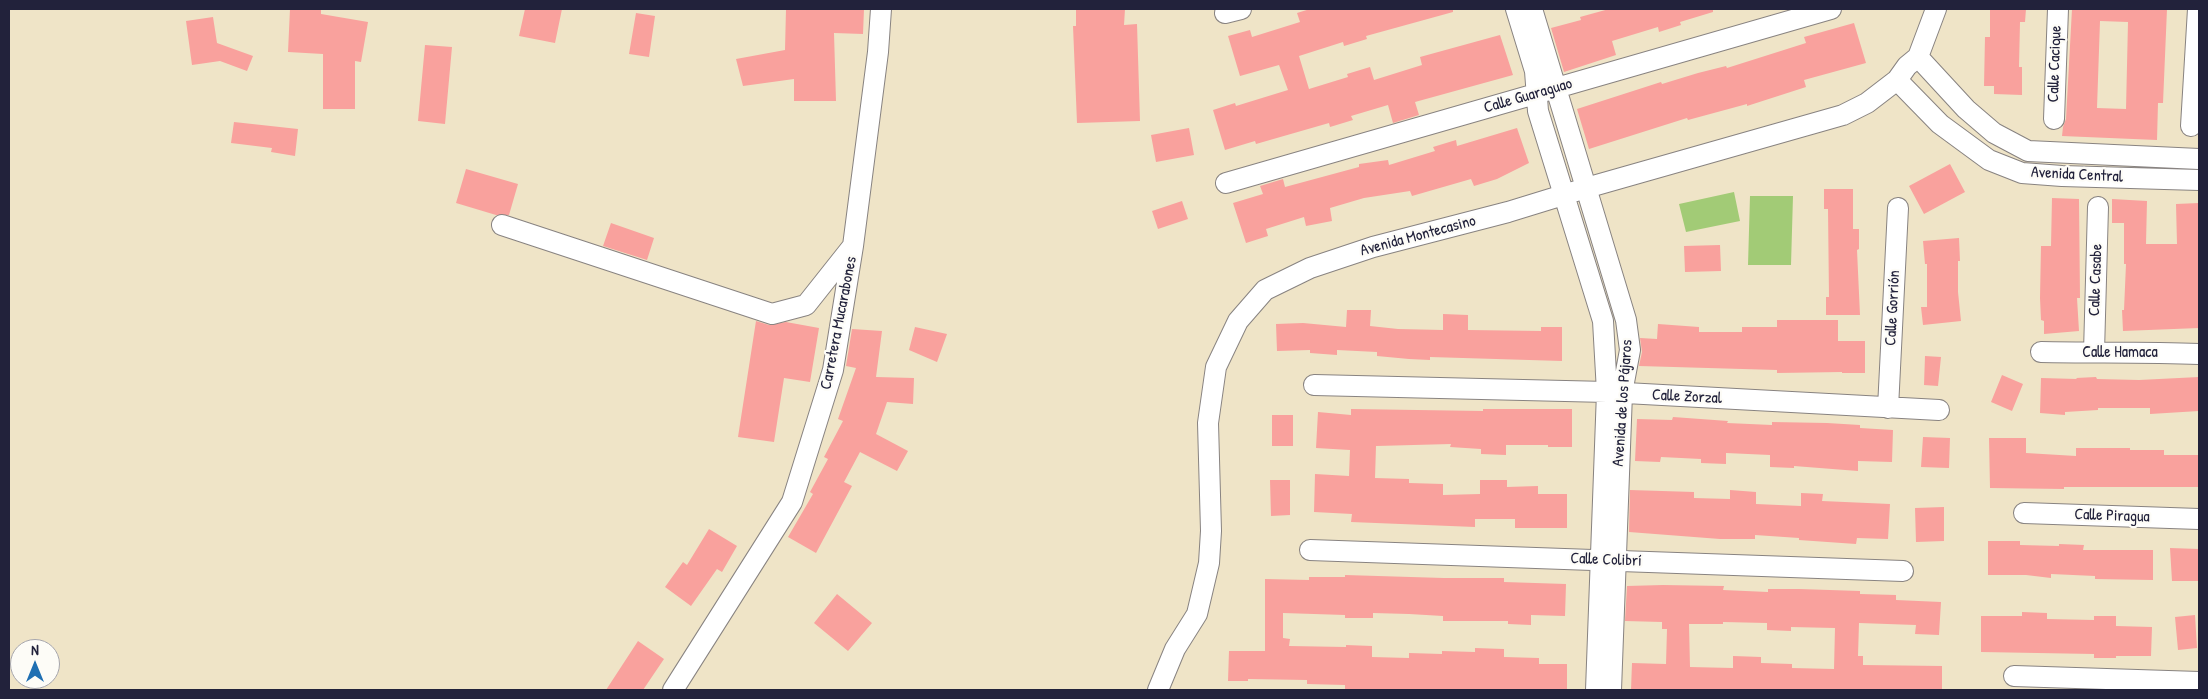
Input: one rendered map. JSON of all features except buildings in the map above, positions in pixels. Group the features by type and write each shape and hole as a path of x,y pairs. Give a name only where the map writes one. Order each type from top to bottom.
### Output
{"street":[{"name":"Carretera Mucarabones","path":"673,690 792,502 833,370 853,246 877,62 881,9"},
{"name":"Avenida de los Pájaros","path":"1516,9 1535,71 1546,90 1586,188 1626,320 1630,350 1615,392"},
{"name":"Avenida de los Pájaros","path":"1532,9 1546,90 1538,111 1603,321 1615,392 1608,561 1596,690"},
{"name":"Calle Guaraguao","path":"1226,183 1830,9"},
{"name":"Avenida Montecasino","path":"1158,690 1175,649 1197,614 1209,563 1211,530 1208,423 1216,366 1238,321 1265,290 1310,268 1373,247 1508,212 1844,115 1867,103 1897,80 1907,66 1918,57 1936,9"},
{"name":"Calle Cacique","path":"2054,119 2058,9"},
{"path":"2191,126 2198,9"},
{"name":"Avenida Central","path":"1918,57 1966,109 1994,133 2028,151 2199,159"},
{"name":"Avenida Central","path":"1897,80 1940,124 1989,160 2022,173 2199,180"},
{"path":"2112,155 2112,178"},
{"path":"2159,157 2160,179"},
{"name":"Calle Casabe","path":"2094,352 2098,207"},
{"name":"Calle Gorrión","path":"1888,408 1898,208"},
{"path":"502,225 772,314 806,304 853,246"},
{"name":"Calle Hamaca","path":"2041,352 2116,351 2199,354"},
{"name":"Calle Zorzal","path":"1314,385 1615,392 1939,410"},
{"name":"Calle Piragua","path":"2024,513 2199,519"},
{"name":"Calle Colibrí","path":"1310,550 1903,570"},
{"name":"Avenida de los Pájaros","path":"1608,561 1611,690"},
{"path":"2014,676 2199,682"}],"green space":[{"path":"1734,192 1740,221 1686,232 1679,204"},
{"path":"1750,196 1793,196 1791,265 1748,265"}]}
